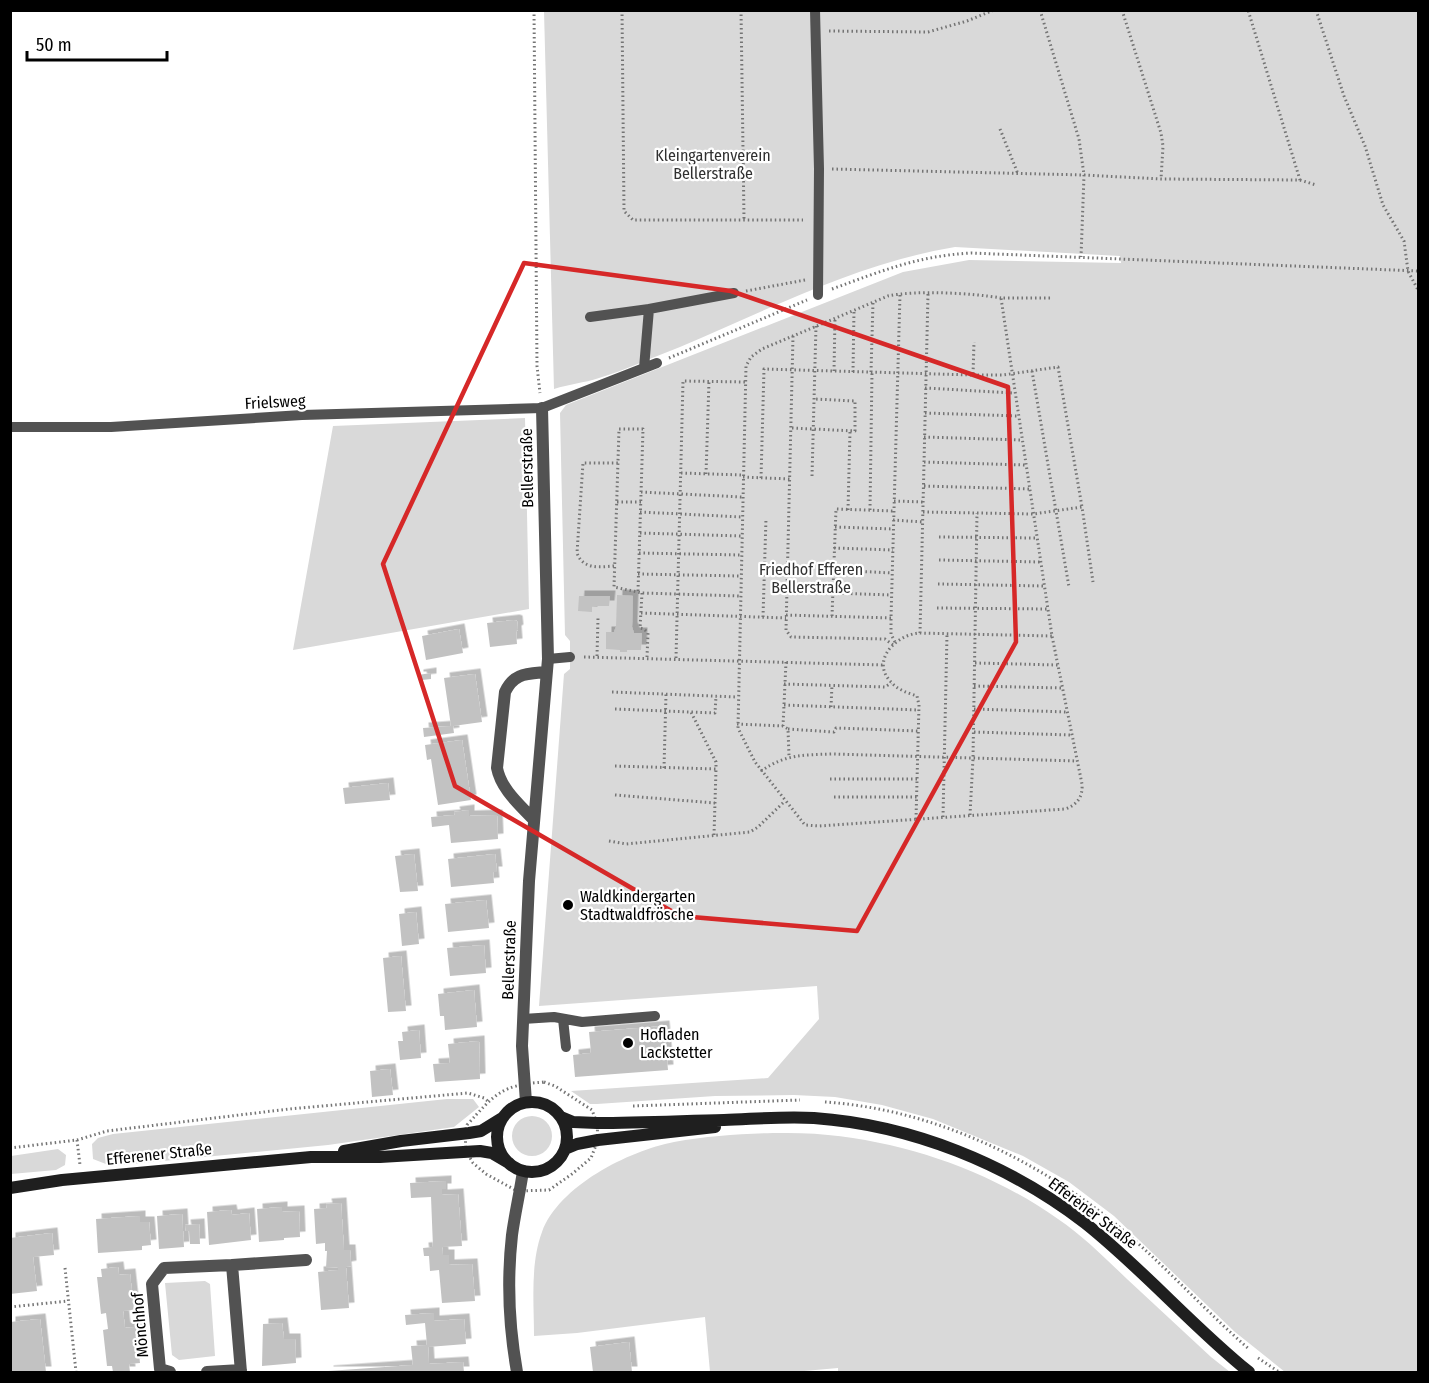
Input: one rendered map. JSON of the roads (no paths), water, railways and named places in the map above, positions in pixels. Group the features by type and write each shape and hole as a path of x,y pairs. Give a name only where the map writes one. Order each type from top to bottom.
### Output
{"street":[{"name":"Bellerstraße","path":"526,1102 522,1046 529,881 548,659 542,408"},
{"path":"533,819 499,780 497,768 505,692 509,683 518,676 546,672"},
{"path":"526,1102 545,1104 561,1117 566,1127 565,1149 560,1158 544,1170 523,1171 509,1163 498,1147 498,1127 502,1118 516,1105 526,1102"},
{"name":"Efferener Straße","path":"561,1117 573,1122 597,1123 815,1118 879,1128 935,1144 996,1168 1053,1200 1085,1224 1138,1270 1249,1372"},
{"name":"Efferener Straße","path":"10,1188 311,1157 401,1141 481,1131 502,1118"},
{"name":"Efferener Straße","path":"565,1149 598,1140 779,1118"},
{"name":"Efferener Straße","path":"311,1157 466,1151 492,1153 509,1163"},
{"path":"517,1372 513,1352 509,1292 512,1233 523,1171"},
{"name":"Mönchhof","path":"170,1372 160,1369 152,1284 164,1268 306,1260"},
{"path":"207,1372 241,1371 232,1265"}],"lane":[{"path":"815,10 819,169 818,295"},
{"path":"590,316 649,309 734,293"},
{"path":"644,368 649,309"},
{"name":"Frielsweg","path":"10,427 111,427 302,415 542,408 657,363"},
{"path":"548,659 570,657"},
{"path":"523,1019 554,1017 582,1022 655,1016"},
{"path":"563,1019 566,1047"}],"place":[{"name":"Waldkindergarten Stadtwaldfrösche","path":"568,905"},
{"name":"Hofladen Lackstetter","path":"628,1043"}],"park label":[{"name":"Kleingartenverein Bellerstraße","path":"713,164"},
{"name":"Friedhof Efferen Bellerstraße","path":"811,578"}]}
